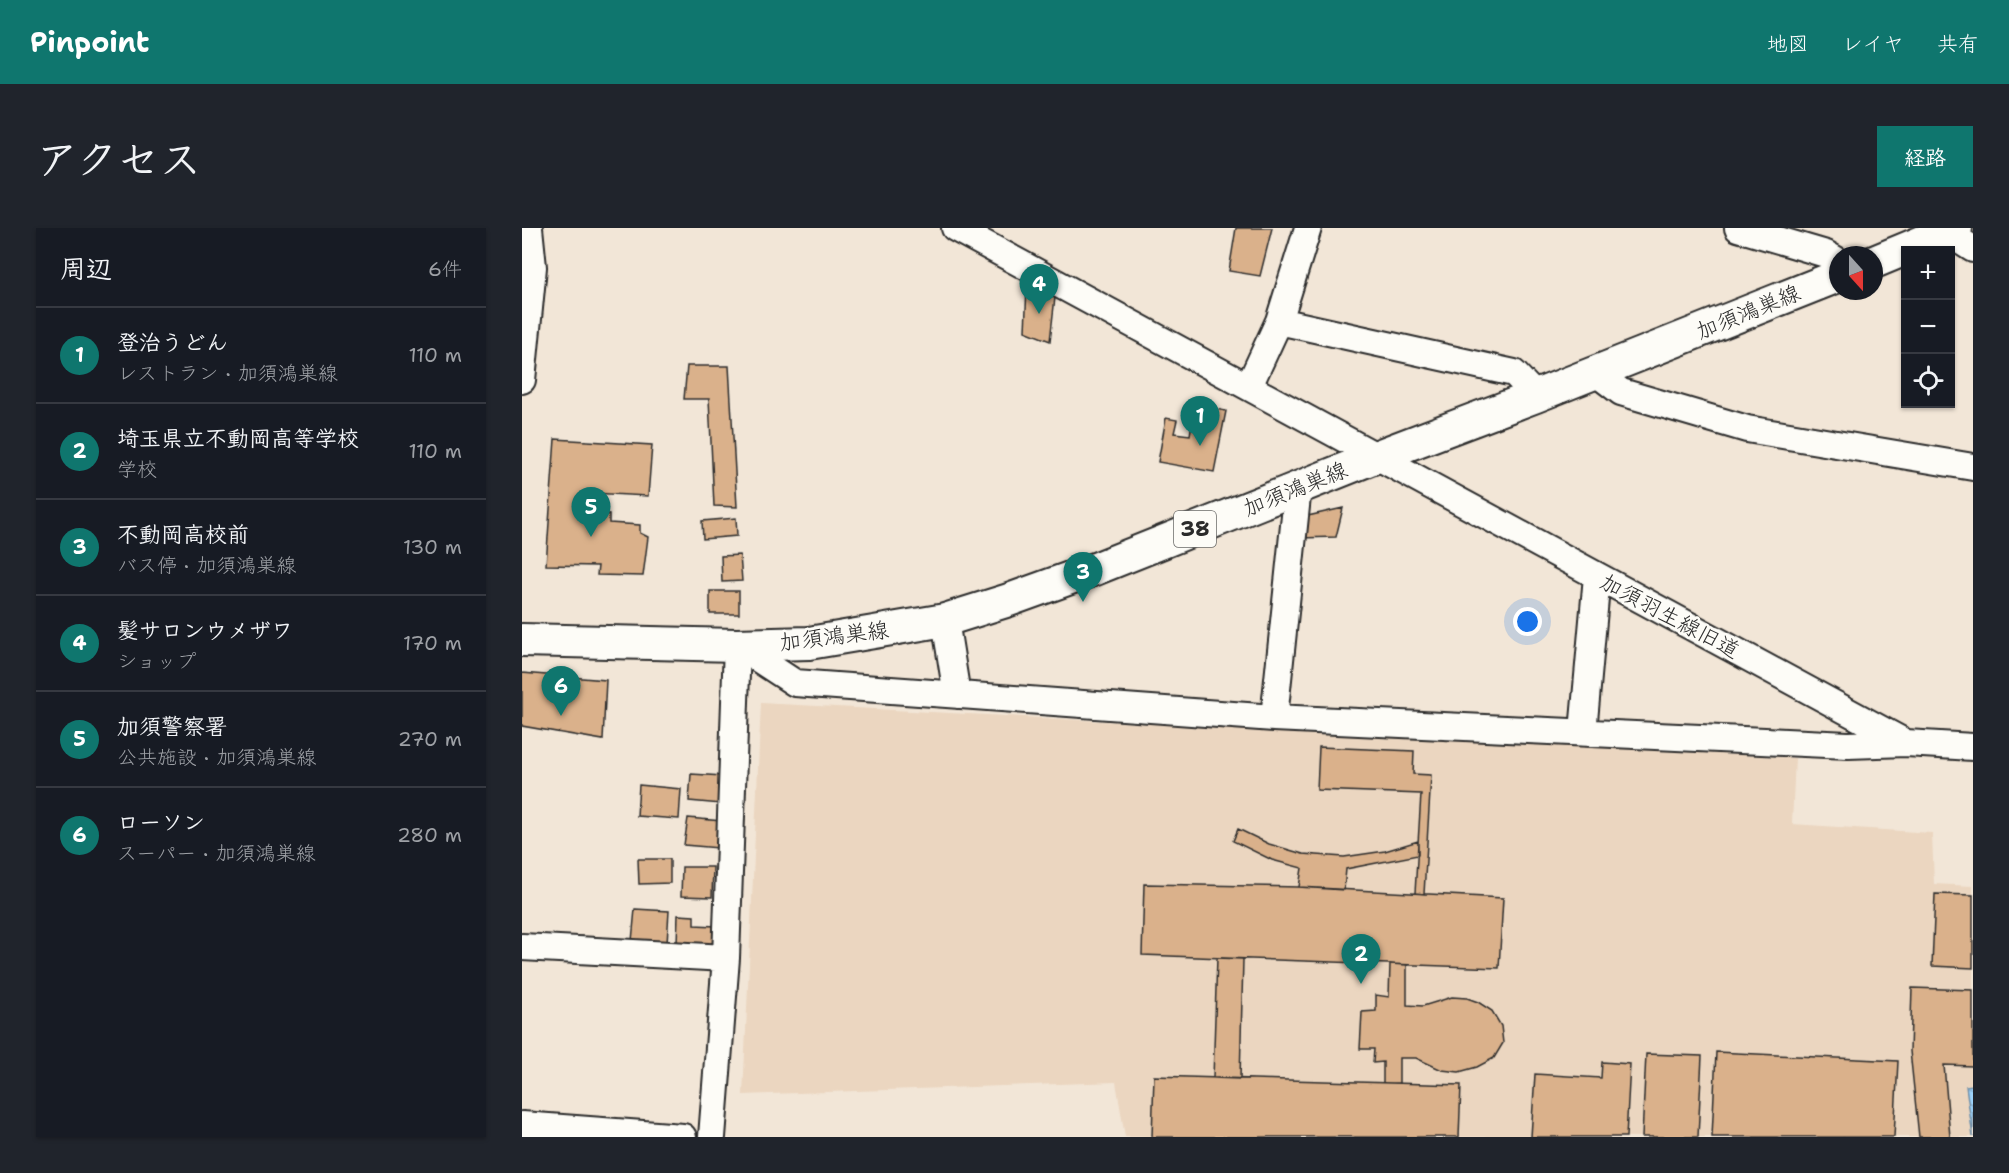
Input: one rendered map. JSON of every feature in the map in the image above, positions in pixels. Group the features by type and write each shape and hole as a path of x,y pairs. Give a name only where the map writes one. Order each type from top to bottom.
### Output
{"main road":[{"path":"1883,259 1954,234"},
{"name":"加須鴻巣線","path":"522,640 736,645 809,642 945,620 1095,569 1298,487 1536,396 1829,280"}],"street":[{"path":"522,380 534,267 530,228"},
{"name":"加須羽生線旧道","path":"955,228 1906,743 1973,747"},
{"path":"1249,386 1279,321 1308,228"},
{"path":"1738,228 1829,256"},
{"path":"1279,321 1514,373 1536,396"},
{"path":"1595,372 1621,392 1747,429 1973,467"},
{"path":"1274,718 1298,487"},
{"path":"1583,732 1597,576"},
{"path":"945,620 957,695"},
{"path":"736,645 795,683 1274,718 1848,745 1906,743"},
{"path":"712,1137 726,958 736,645"},
{"path":"522,947 726,958"},
{"path":"522,1125 683,1137"}],"shaded area":[{"path":"761,703 1795,758 1792,824 1932,833 1934,884 1973,886 1973,1137 1125,1137 1116,1082 743,1095"}],"water":[{"path":"1973,1085 1973,1137 1966,1086"}],"building":[{"path":"1236,228 1272,228 1260,276 1229,271"},
{"path":"1027,287 1055,297 1050,341 1025,331"},
{"path":"687,366 729,366 737,507 714,506 709,399 684,399"},
{"path":"1195,405 1226,411 1214,472 1158,462 1166,418 1177,420 1174,433 1190,435"},
{"path":"555,439 652,445 648,496 590,493 588,512 609,514 609,523 640,525 640,533 648,537 643,576 597,575 598,566 546,565"},
{"path":"1343,508 1336,537 1299,538 1308,516"},
{"path":"736,518 737,536 703,539 702,521"},
{"path":"740,555 742,581 722,582 721,556"},
{"path":"710,591 739,591 739,614 710,614"},
{"path":"522,673 606,680 603,740 522,726"},
{"path":"1319,747 1414,751 1413,774 1431,775 1424,894 1415,893 1421,794 1317,790"},
{"path":"691,774 723,776 721,804 689,801"},
{"path":"639,785 681,789 679,819 637,816"},
{"path":"688,818 722,821 719,848 684,845"},
{"path":"1238,829 1269,844 1303,854 1344,857 1385,851 1418,841 1418,855 1346,869 1344,890 1299,887 1302,868 1272,860 1233,841"},
{"path":"638,859 670,859 670,883 639,884"},
{"path":"682,867 713,867 712,897 681,896"},
{"path":"1144,884 1299,887 1503,898 1499,968 1142,955"},
{"path":"1935,894 1973,895 1973,968 1932,966"},
{"path":"635,909 669,911 667,943 632,941"},
{"path":"678,915 694,916 694,925 716,926 714,945 677,943"},
{"path":"1217,958 1243,959 1240,1079 1213,1078"},
{"path":"1390,964 1407,965 1407,1005 1423,1006 1452,997 1467,998 1492,1011 1501,1026 1503,1043 1494,1058 1477,1067 1459,1072 1442,1070 1416,1058 1399,1058 1399,1083 1383,1083 1383,1062 1373,1063 1374,1049 1360,1049 1362,1012 1376,1011 1376,995 1389,997"},
{"path":"1912,988 1973,990 1973,1066 1944,1065 1950,1137 1919,1137 1910,1051"},
{"path":"1716,1052 1898,1061 1894,1137 1712,1137"},
{"path":"1646,1054 1702,1056 1698,1137 1642,1137"},
{"path":"1602,1062 1630,1064 1626,1137 1531,1137 1535,1074 1601,1078"},
{"path":"1154,1076 1461,1085 1459,1137 1152,1137"}],"place":[{"name":"髪サロンウメザワ","path":"1039,314"},
{"name":"登治うどん","path":"1200,446"},
{"name":"加須警察署","path":"591,537"},
{"name":"不動岡高校前","path":"1083,602"},
{"name":"ローソン","path":"561,716"},
{"name":"埼玉県立不動岡高等学校","path":"1361,984"}]}
